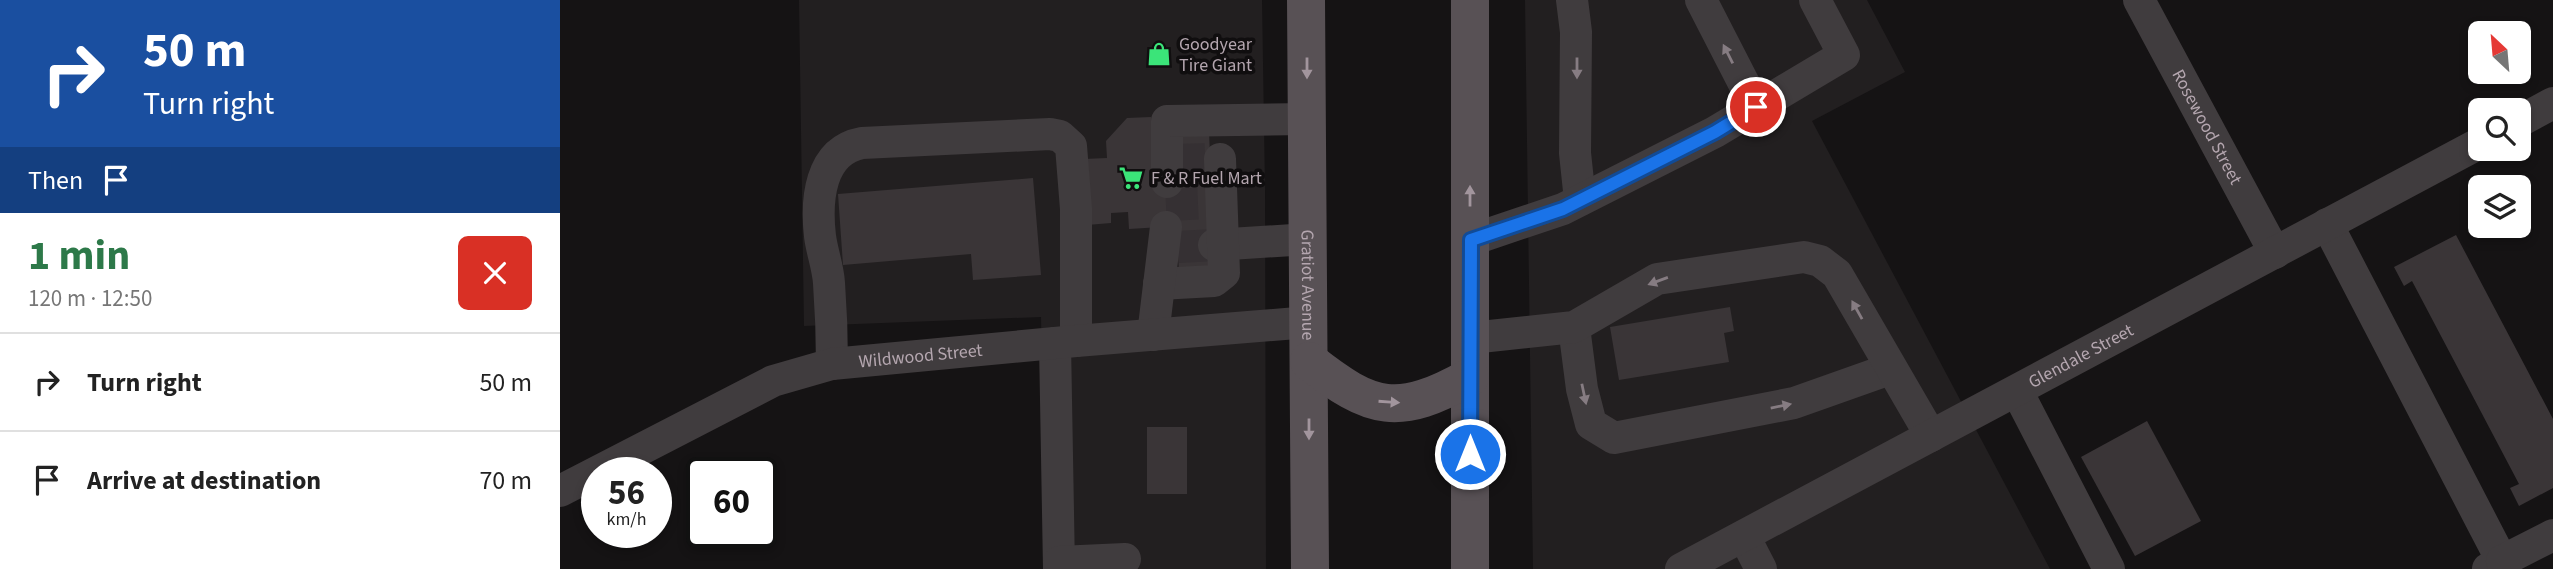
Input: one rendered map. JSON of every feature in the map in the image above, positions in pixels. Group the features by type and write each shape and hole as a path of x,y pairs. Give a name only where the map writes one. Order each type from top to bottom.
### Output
{"main road":[{"name":"Gratiot Avenue","path":"1306,0 1310,569"},
{"path":"1470,0 1470,569"},
{"path":"1309,360 1337,383 1363,398 1392,405 1422,400 1444,392 1471,377"}],"street":[{"path":"1572,0 1576,32 1575,153 1580,200"},
{"path":"1701,0 1756,107"},
{"path":"1471,240 1563,209 1715,132 1844,55 1815,0"},
{"name":"Rosewood Street","path":"2139,0 2275,253"},
{"path":"2531,115 2553,103"},
{"path":"1159,284 1214,281 1224,273 1219,245 1215,159 1219,119"},
{"path":"1169,167 1167,121 1307,119"},
{"path":"832,364 829,280 820,236 818,196 827,166 850,146 862,143 1050,134 1060,136 1071,146 1076,209 1066,342 1059,566 1125,559"},
{"name":"Glendale Street","path":"1681,569 2468,149"},
{"path":"2327,224 2495,565 2553,536"},
{"path":"1219,245 1308,239"},
{"path":"1153,335 1159,284 1169,241"},
{"path":"1471,338 1574,327 1657,279 1804,257 1820,261 1837,274 1931,436"},
{"name":"Wildwood Street","path":"560,491 773,381 832,364 1309,322"},
{"path":"1574,327 1582,389 1591,424 1614,438 1794,403 1891,369"},
{"path":"2017,391 2109,569"},
{"path":"1744,536 1761,569"}],"shaded area":[{"path":"799,0 1262,0 1266,569 1046,569 1041,317 804,326"},
{"path":"1525,0 1867,0 1905,72 1812,121 2050,569 1533,569"}],"building":[{"path":"1151,117 1154,182 1172,133 1209,131 1215,274 1179,276 1177,226 1129,229 1128,212 1111,213 1111,223 1087,225 1084,159 1107,158 1106,141 1127,118"},
{"path":"1033,178 1041,275 973,280 971,254 843,265 838,194"},
{"path":"2456,235 2553,419 2553,488 2519,506 2510,488 2519,484 2412,281 2404,286 2394,267"},
{"path":"1730,307 1734,331 1724,333 1729,362 1619,380 1610,327"},
{"path":"2147,421 2201,521 2135,556 2081,457"},
{"path":"1147,427 1187,427 1187,494 1147,494"}],"tunnel":[{"path":"1173,160 1210,159"},
{"path":"1166,205 1212,203"},
{"path":"1178,247 1214,245"}],"place":[{"name":"Goodyear Tire Giant","path":"1159,54"},
{"name":"F & R Fuel Mart","path":"1131,178"}],"route":[{"path":"1470,454 1471,240 1563,209 1715,132 1756,107"}]}
